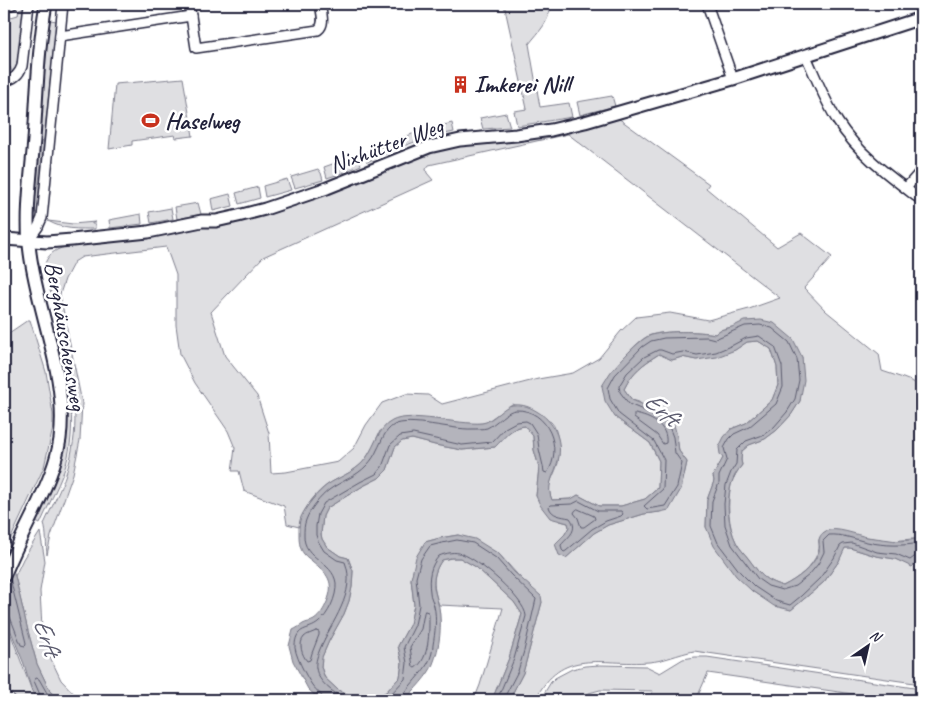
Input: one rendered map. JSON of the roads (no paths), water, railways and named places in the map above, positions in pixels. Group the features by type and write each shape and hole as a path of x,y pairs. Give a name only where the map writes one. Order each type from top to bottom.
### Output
{"main road":[{"name":"Berghäuschensweg","path":"4,576 49,478 60,440 59,384 32,268 28,242 40,52 46,4"},
{"name":"Nixhütter Weg","path":"4,239 47,242 148,232 202,220 216,221 265,209 327,188 429,147 460,140 551,130 585,122 733,79 921,18"}],"street":[{"path":"4,7 14,4"},
{"path":"4,81 17,75 22,66 29,4"},
{"name":"Berghäuschensweg","path":"28,242 42,218 63,4"},
{"path":"189,4 196,48 315,30 321,27 322,23 320,4"},
{"path":"707,4 733,79"},
{"path":"60,36 191,16"},
{"path":"806,56 827,101 844,130 855,144 872,161 917,197 921,198"},
{"path":"906,188 921,171"}],"water":[{"path":"761,320 774,323 793,339 802,357 804,380 800,401 791,415 777,430 765,439 749,445 742,451 742,465 734,477 729,492 729,514 733,536 740,548 766,579 783,586 799,576 817,557 819,541 826,531 840,530 894,541 921,538 921,558 912,567 895,559 845,548 839,561 824,582 791,610 774,606 752,591 736,576 714,546 706,527 707,500 714,481 713,476 723,458 719,447 724,437 731,429 746,423 772,400 778,385 777,367 771,349 758,341 747,342 735,350 717,357 696,360 682,357 672,360 659,354 639,368 624,389 632,400 663,413 673,421 679,451 687,462 681,489 669,510 644,514 608,525 594,533 566,558 559,555 555,544 565,534 569,527 568,523 550,518 536,496 539,467 534,450 533,436 525,426 512,430 495,447 462,450 412,439 402,441 395,447 387,470 379,478 327,508 323,516 322,539 327,547 340,556 348,558 353,571 349,601 322,657 321,667 325,678 338,690 357,700 320,700 308,689 293,661 289,646 293,630 304,623 314,620 322,612 330,589 326,574 301,549 300,519 312,500 327,485 362,463 379,434 392,421 410,417 482,423 490,420 506,408 517,405 529,407 538,412 550,422 557,435 560,449 550,486 552,500 571,499 578,495 599,506 621,506 645,499 658,488 659,461 650,443 615,417 605,401 602,386 617,364 628,353 645,338 655,334 700,332 715,334 720,330 744,321"},
{"path":"458,535 475,539 499,554 514,572 541,596 542,602 523,673 509,700 492,700 509,658 522,614 514,602 476,567 460,558 442,560 434,579 434,588 440,614 439,643 428,673 405,700 357,700 373,699 386,692 400,677 402,663 398,646 410,624 414,605 411,579 416,557 425,542"},
{"path":"4,552 15,576 37,664 50,691 57,700 38,700 32,691 24,664 4,614"}],"place":[{"name":"Imkerei Nill","path":"460,84"},
{"name":"Haselweg","path":"151,121"}],"water label":[{"name":"Erft","path":"662,409"},
{"name":"Erft","path":"47,637"}]}
